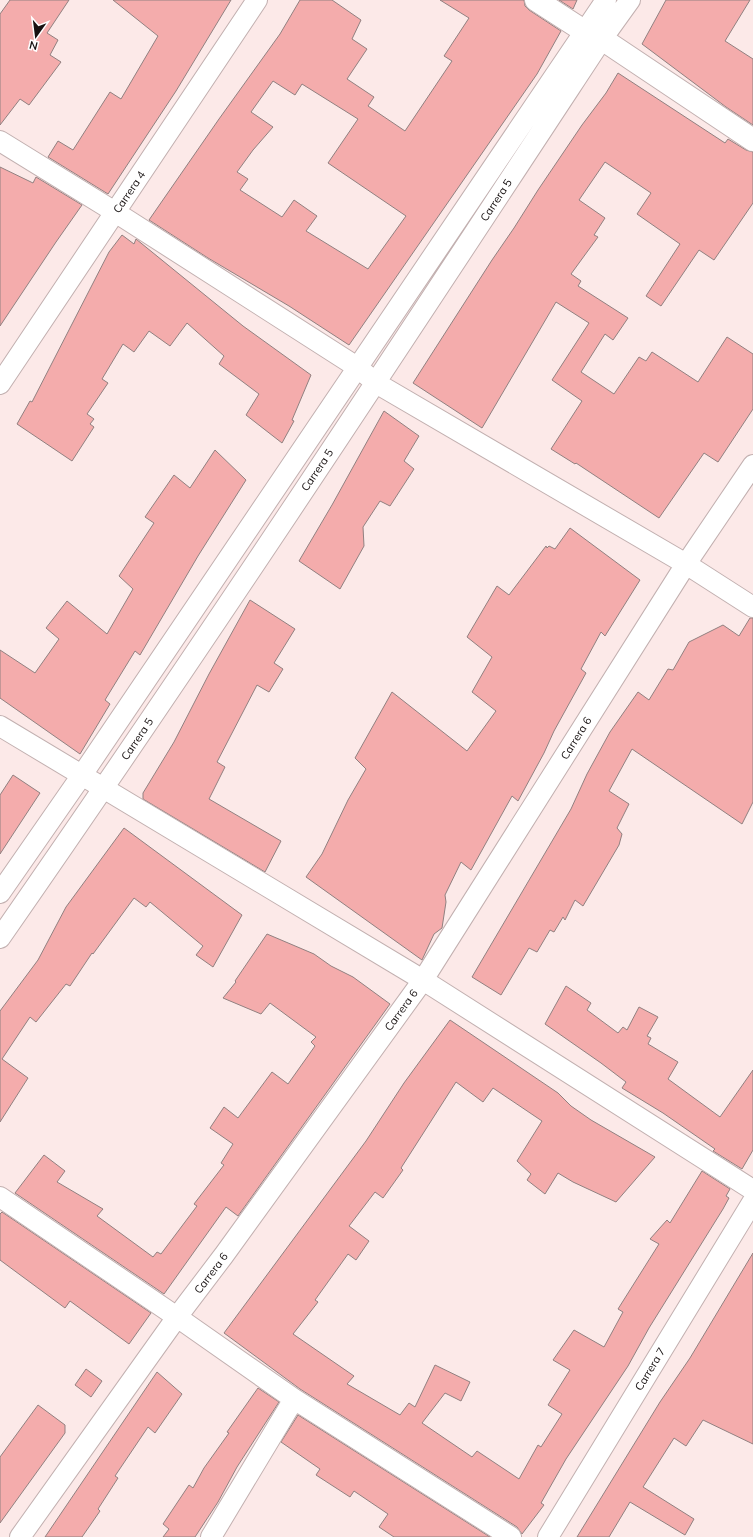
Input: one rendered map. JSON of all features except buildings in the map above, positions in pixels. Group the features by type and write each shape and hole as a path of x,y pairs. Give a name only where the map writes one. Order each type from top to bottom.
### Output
{"main road":[{"path":"536,0 593,35 753,140"}],"street":[{"name":"Carrera 4","path":"0,384 257,0"},
{"name":"Carrera 5","path":"0,938 104,788 376,383 593,35 606,0"},
{"name":"Carrera 5","path":"0,893 82,775 357,367 593,35 630,0"},
{"path":"0,141 115,212 357,367 376,383 686,564 753,607"},
{"name":"Carrera 6","path":"20,1537 177,1317 224,1255 423,980 686,564 753,465"},
{"path":"0,726 423,980 753,1190"},
{"path":"0,1197 177,1317 294,1399 511,1537"},
{"name":"Carrera 7","path":"548,1537 753,1201"},
{"path":"211,1537 294,1399"}]}
